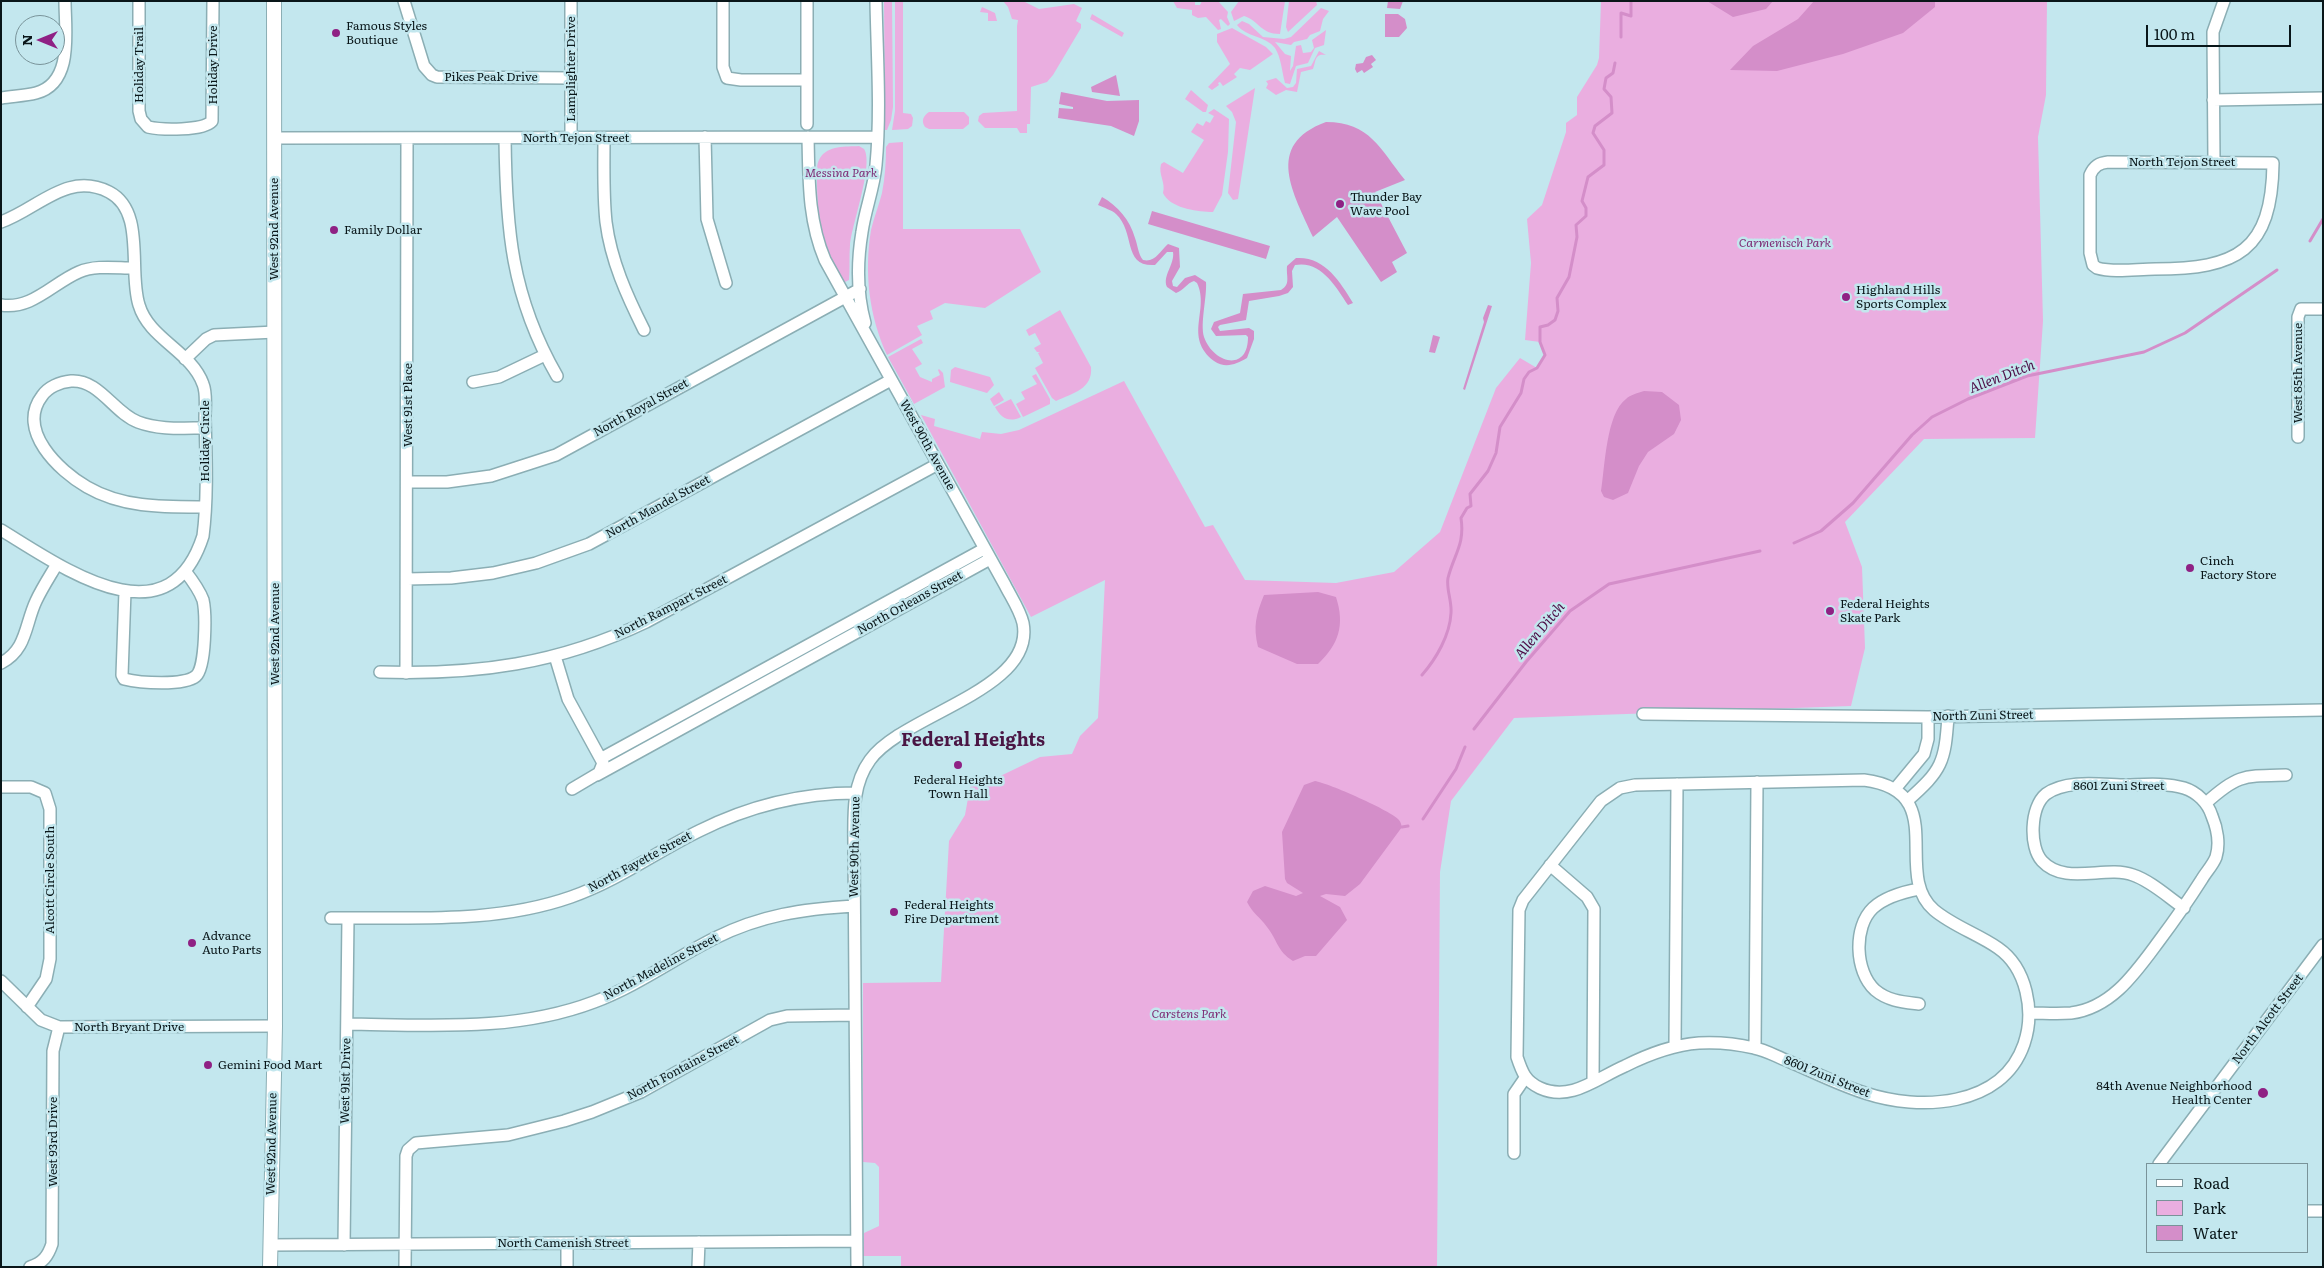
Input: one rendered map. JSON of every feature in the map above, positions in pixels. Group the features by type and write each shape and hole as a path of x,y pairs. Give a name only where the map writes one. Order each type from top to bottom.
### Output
{"main road":[{"name":"West 92nd Avenue","path":"270,1267 275,1026 274,1"}],"street":[{"path":"1,98 36,93 47,88 58,76 64,59 65,1"},
{"name":"Holiday Trail","path":"139,1 139,111 141,119 148,127 176,128"},
{"name":"Holiday Drive","path":"176,128 204,128 212,121 213,1"},
{"name":"Pikes Peak Drive","path":"404,1 424,66 432,75 437,77 571,78"},
{"name":"Lamplighter Drive","path":"571,1 571,138"},
{"path":"723,1 723,67 727,78 741,80 807,80"},
{"path":"807,1 807,124"},
{"name":"West 90th Avenue","path":"870,339 864,320 860,289 860,242 876,168 876,1"},
{"path":"2214,162 2213,32 2224,1"},
{"path":"2213,100 2323,98"},
{"path":"705,137 707,219 726,282"},
{"name":"West 90th Avenue","path":"808,137 809,196 812,222 825,260 870,339 1023,622 1022,645 1014,662 993,681 888,740 869,761 862,773 856,793 854,906 857,1267"},
{"name":"North Tejon Street","path":"274,138 877,137"},
{"name":"West 91st Place","path":"406,673 408,482 407,138"},
{"path":"505,138 507,221 514,266 526,309 545,355 557,376"},
{"path":"604,138 604,203 609,239 623,287 644,330"},
{"name":"North Tejon Street","path":"2108,162 2214,162 2273,162 2271,200 2262,228 2253,240 2231,257 2210,265 2186,269 2101,269 2093,265 2090,253 2089,185 2093,168 2100,163 2108,162"},
{"name":"Holiday Circle","path":"1,222 74,185 101,189 114,195 120,201 134,229 133,268 135,292 145,319 185,359 203,383 205,428 204,536 198,552 186,571 167,585 157,589 126,591 95,584 57,564 1,530"},
{"path":"1,305 16,306 30,301 67,278 89,268 133,268"},
{"name":"North Royal Street","path":"408,482 447,482 491,476 556,455 860,289"},
{"name":"West 85th Avenue","path":"2298,437 2298,317 2301,309 2323,309"},
{"path":"185,359 206,339 214,335 274,332"},
{"path":"473,382 499,377 545,355"},
{"name":"North Mandel Street","path":"407,579 451,578 493,573 536,563 589,544 891,380"},
{"path":"205,428 171,428 138,422 116,409 91,386 77,381 62,383 49,389 38,401 34,417 38,435 54,462 87,488 119,500 142,505 205,507"},
{"name":"North Rampart Street","path":"380,672 406,673 483,670 555,656 602,641 646,622 938,464"},
{"name":"North Orleans Street","path":"602,758 720,700 987,554"},
{"path":"1,663 14,654 25,638 36,600 57,564"},
{"path":"126,591 122,676 124,679 185,682 196,676 200,668 205,613 197,587 186,571"},
{"path":"555,656 568,699 602,758 603,768 597,774"},
{"name":"North Orleans Street","path":"572,789 720,700"},
{"name":"North Zuni Street","path":"1642,714 1928,717 2323,710"},
{"path":"1907,802 1940,767 1946,748 1948,716"},
{"path":"1895,789 1924,754 1928,739 1928,717"},
{"path":"2029,1013 2071,1013 2088,1009 2101,1003 2121,988 2184,908 2216,856 2218,837 2216,826 2206,803 2229,783 2240,778 2286,774"},
{"path":"1514,1152 1514,1094 1525,1078 1517,1056 1518,922 1523,900 1594,810 1612,793 1635,785 1864,780 1895,789 1907,802 1915,826 1919,889 1888,898 1873,908 1862,926 1860,950 1862,967 1868,982 1875,989 1896,1001 1919,1004"},
{"path":"1755,1048 1757,782"},
{"path":"1675,1045 1677,784"},
{"name":"8601 Zuni Street","path":"2184,908 2133,875 2061,872 2050,868 2041,860 2036,847 2036,811 2044,795 2061,787 2074,785 2177,786 2194,793 2206,803"},
{"name":"Alcott Circle South","path":"1,787 31,786 45,794 50,809 50,959 46,979 27,1007"},
{"name":"North Fayette Street","path":"331,918 463,917 509,913 541,907 608,882 698,832 746,810 801,796 856,793"},
{"path":"1550,865 1587,898 1594,909 1593,1082"},
{"name":"8601 Zuni Street","path":"1525,1078 1549,1092 1563,1094 1576,1090 1636,1060 1675,1045 1727,1044 1755,1048 1841,1084 1881,1098 1910,1102 1956,1100 1983,1091 2010,1070 2024,1044 2029,1013 2025,989 2020,975 2005,954 1934,910 1923,899 1919,889"},
{"name":"North Madeline Street","path":"347,1024 471,1025 535,1019 596,1001 716,937 754,922 809,908 854,906"},
{"name":"West 91st Drive","path":"344,1245 348,918"},
{"name":"North Alcott Street","path":"2160,1163 2323,945"},
{"name":"North Bryant Drive","path":"1,981 41,1020 59,1027 275,1026"},
{"name":"North Fontaine Street","path":"405,1244 406,1163 408,1150 416,1143 508,1135 564,1121 620,1102 776,1018 855,1015"},
{"name":"West 93rd Drive","path":"30,1267 37,1265 48,1256 52,1244 53,1051 59,1027"},
{"path":"2309,1211 2323,1211"},
{"name":"North Camenish Street","path":"270,1245 856,1241"},
{"path":"698,1242 698,1267"},
{"path":"567,1243 567,1267"},
{"path":"405,1244 405,1267"}],"green space":[{"path":"884,1 892,1 893,107 887,130 885,130"},
{"path":"895,1 903,1 903,113 911,114 913,118 912,126 908,129 892,130 895,111"},
{"path":"1003,1 1023,1 1039,9 1074,4 1082,8 1076,21 1081,24 1081,28 1053,75 1047,82 1031,87 1030,124 1027,124 1027,133 1020,133 1017,128 985,128 978,121 979,116 983,113 1017,111 1018,20 1012,19 1008,7"},
{"path":"1173,1 1195,1 1195,5 1200,5 1202,1 1218,1 1228,12 1227,17 1230,24 1228,26 1221,19 1219,20 1221,29 1218,30 1206,17 1198,18 1192,15 1192,10 1177,8"},
{"path":"1239,1 1285,1 1280,34 1264,30 1254,21 1244,16 1234,21 1231,12"},
{"path":"1289,1 1316,1 1317,5 1288,32 1286,27"},
{"path":"1601,1 2047,1 2046,95 2038,137 2043,321 2035,438 1924,439 1845,522 1862,567 1865,648 1851,706 1514,718 1451,801 1440,872 1437,1267 901,1267 901,1256 863,1256 864,1233 879,1226 879,1167 875,1163 863,1162 863,983 941,982 949,841 965,815 970,787 994,779 1040,757 1072,754 1080,736 1098,718 1105,580 1031,617 921,415 935,419 934,426 980,439 982,432 1001,434 1019,430 1124,381 1205,527 1213,525 1245,580 1336,583 1394,572 1440,532 1496,388 1520,358 1537,368 1545,355 1540,342 1525,340 1531,263 1527,219 1542,205 1566,132 1566,123 1577,115 1577,97 1597,65 1599,58"},
{"path":"982,7 995,13 997,21 988,21 988,13 980,12"},
{"path":"1321,8 1329,11 1323,19 1320,31 1310,35 1307,39 1294,42 1291,45 1275,42 1285,54 1291,56 1290,71 1293,66 1296,46 1301,45 1303,53 1311,52 1314,48 1312,40 1326,30 1324,45 1315,48 1308,63 1296,66 1290,84 1285,83 1280,60 1275,48 1267,41 1245,32 1237,25 1242,21 1249,24 1263,37 1284,39 1291,37"},
{"path":"1092,14 1124,33 1122,37 1090,19"},
{"path":"1232,28 1266,47 1273,54 1250,70 1240,68 1234,74 1237,77 1223,86 1220,82 1218,83 1219,85 1212,90 1208,87 1230,64 1217,42 1217,34"},
{"path":"1319,51 1326,55 1319,55 1317,57 1313,69 1301,72 1297,92 1286,90 1276,95 1266,88 1268,84 1266,81 1276,78 1287,88 1293,87 1296,83 1297,69 1311,66"},
{"path":"1255,88 1238,199 1233,200 1228,193 1236,122 1232,112 1226,106"},
{"path":"1191,90 1208,105 1206,112 1203,112 1185,99"},
{"path":"1214,109 1229,119 1228,152 1222,195 1213,212 1184,208 1171,202 1163,193 1164,185 1160,172 1161,164 1164,162 1183,173 1204,140 1191,132 1197,123 1203,126 1206,121 1210,123 1214,116 1208,113"},
{"path":"929,112 964,112 969,117 969,124 963,129 929,129 925,127 923,121"},
{"path":"903,142 903,229 1020,229 1041,272 985,308 945,303 930,311 933,319 917,326 922,335 887,355 872,309 868,278 869,246 871,230 883,187 886,147 889,143"},
{"name":"Messina Park","path":"859,146 864,149 866,167 862,195 850,245 849,280 845,282 831,259 822,234 818,207 817,166 823,154 832,149"},
{"path":"1060,310 1091,367 1091,374 1089,380 1081,389 1056,401 1052,398 1035,368 1043,363 1038,353 1040,352 1037,352 1034,348 1041,344 1035,333 1029,336 1026,330"},
{"path":"921,339 923,343 912,349 922,364 915,368 920,377 932,382 932,379 940,375 939,369 943,373 945,387 914,404 888,357"},
{"path":"955,367 990,377 994,385 987,393 950,382 951,370"},
{"path":"1036,374 1050,399 1050,404 1023,417 1016,404 1025,399 1021,392 1037,384 1032,376"},
{"path":"999,392 1004,400 994,406 990,399"},
{"path":"1011,399 1021,417 1013,420 1000,414 995,407"}],"water":[{"path":"1388,1 1403,1 1400,9 1387,8"},
{"path":"1707,1 1773,1 1766,9 1733,17"},
{"path":"1814,1 1935,1 1935,7 1903,33 1843,54 1777,71 1730,70 1753,46 1798,19"},
{"path":"1385,14 1398,14 1405,19 1407,28 1399,37 1385,37"},
{"path":"1372,55 1376,60 1371,64 1373,67 1364,73 1362,70 1357,73 1355,69 1356,64 1363,63 1366,57"},
{"path":"1116,75 1120,96 1092,92 1091,87"},
{"path":"1061,92 1107,101 1139,100 1139,121 1134,136 1111,126 1058,118 1059,108 1073,109 1073,107 1059,104"},
{"name":"Thunder Bay Wave Pool","path":"1326,122 1341,123 1364,132 1381,148 1405,180 1375,192 1407,253 1392,262 1397,272 1381,282 1337,217 1313,237 1292,188 1289,157 1295,144 1307,132"},
{"path":"1102,197 1118,209 1127,219 1143,260 1151,260 1168,244 1179,248 1180,267 1172,281 1173,286 1177,287 1185,278 1195,275 1206,282 1204,337 1208,346 1222,358 1236,360 1242,356 1248,337 1246,335 1216,336 1211,329 1214,322 1240,313 1243,294 1281,290 1284,288 1287,283 1287,266 1296,258 1306,258 1323,266 1343,286 1353,303 1348,305 1333,283 1320,271 1313,267 1295,265 1292,271 1293,287 1288,293 1249,301 1246,320 1218,327 1220,331 1249,328 1254,331 1254,339 1247,358 1231,365 1218,363 1205,352 1200,342 1198,333 1201,303 1197,283 1194,281 1176,293 1167,287 1166,279 1173,252 1167,252 1155,265 1138,261 1133,255 1122,222 1110,210 1098,205"},
{"path":"1152,211 1270,246 1266,259 1148,224"},
{"path":"1488,305 1492,306 1465,390 1463,389"},
{"path":"1433,335 1440,337 1435,353 1429,352"},
{"path":"1644,391 1662,392 1679,405 1681,420 1674,434 1648,452 1639,466 1628,493 1613,500 1604,497 1601,491 1610,428 1619,406 1630,396"},
{"path":"1318,592 1336,597 1339,607 1340,625 1331,649 1318,664 1297,664 1258,647 1256,621 1264,595"},
{"path":"1315,781 1385,810 1399,820 1402,827 1360,884 1345,896 1326,894 1320,896 1340,907 1347,920 1316,956 1305,956 1293,961 1281,950 1271,932 1247,902 1253,891 1265,886 1296,896 1303,893 1287,883 1285,879 1282,832 1304,785"}],"waterway":[{"path":"1621,37 1621,13 1631,16 1631,1"},
{"path":"1422,675 1437,654 1448,630 1451,609 1448,578 1460,543 1461,518 1467,508 1471,506 1470,494 1488,471 1496,453 1500,427 1521,393 1524,379 1529,372 1537,368 1545,355 1540,342 1540,327 1548,325 1555,320 1558,311 1557,298 1569,277 1577,237 1576,225 1586,216 1586,208 1582,201 1588,177 1604,165 1604,150 1593,133 1595,126 1612,113 1611,97 1604,89 1606,78 1613,73 1615,63"},
{"name":"Allen Ditch","path":"2310,241 2323,219"},
{"name":"Allen Ditch","path":"1794,543 1821,531 1853,503 1912,435 1932,417 1968,399 2027,376 2144,352 2185,333 2277,270"},
{"name":"Allen Ditch","path":"1474,729 1526,662 1570,611 1609,584 1760,551"},
{"name":"Allen Ditch","path":"1423,819 1456,769 1465,747"},
{"name":"Allen Ditch","path":"1402,827 1408,826"}],"place":[{"name":"Famous Styles Boutique","path":"336,33"},
{"name":"Thunder Bay Wave Pool","path":"1340,204"},
{"name":"Family Dollar","path":"334,230"},
{"name":"Highland Hills Sports Complex","path":"1846,297"},
{"name":"Cinch Factory Store","path":"2190,568"},
{"name":"Federal Heights Skate Park","path":"1830,611"},
{"name":"Federal Heights Town Hall","path":"958,765"},
{"name":"Federal Heights Fire Department","path":"894,912"},
{"name":"Advance Auto Parts","path":"192,943"},
{"name":"Gemini Food Mart","path":"208,1065"},
{"name":"84th Avenue Neighborhood Health Center","path":"2263,1093"}],"district":[{"name":"Federal Heights","path":"973,741"}],"park label":[{"name":"Carmenisch Park","path":"1785,243"},
{"name":"Carstens Park","path":"1189,1014"}]}
